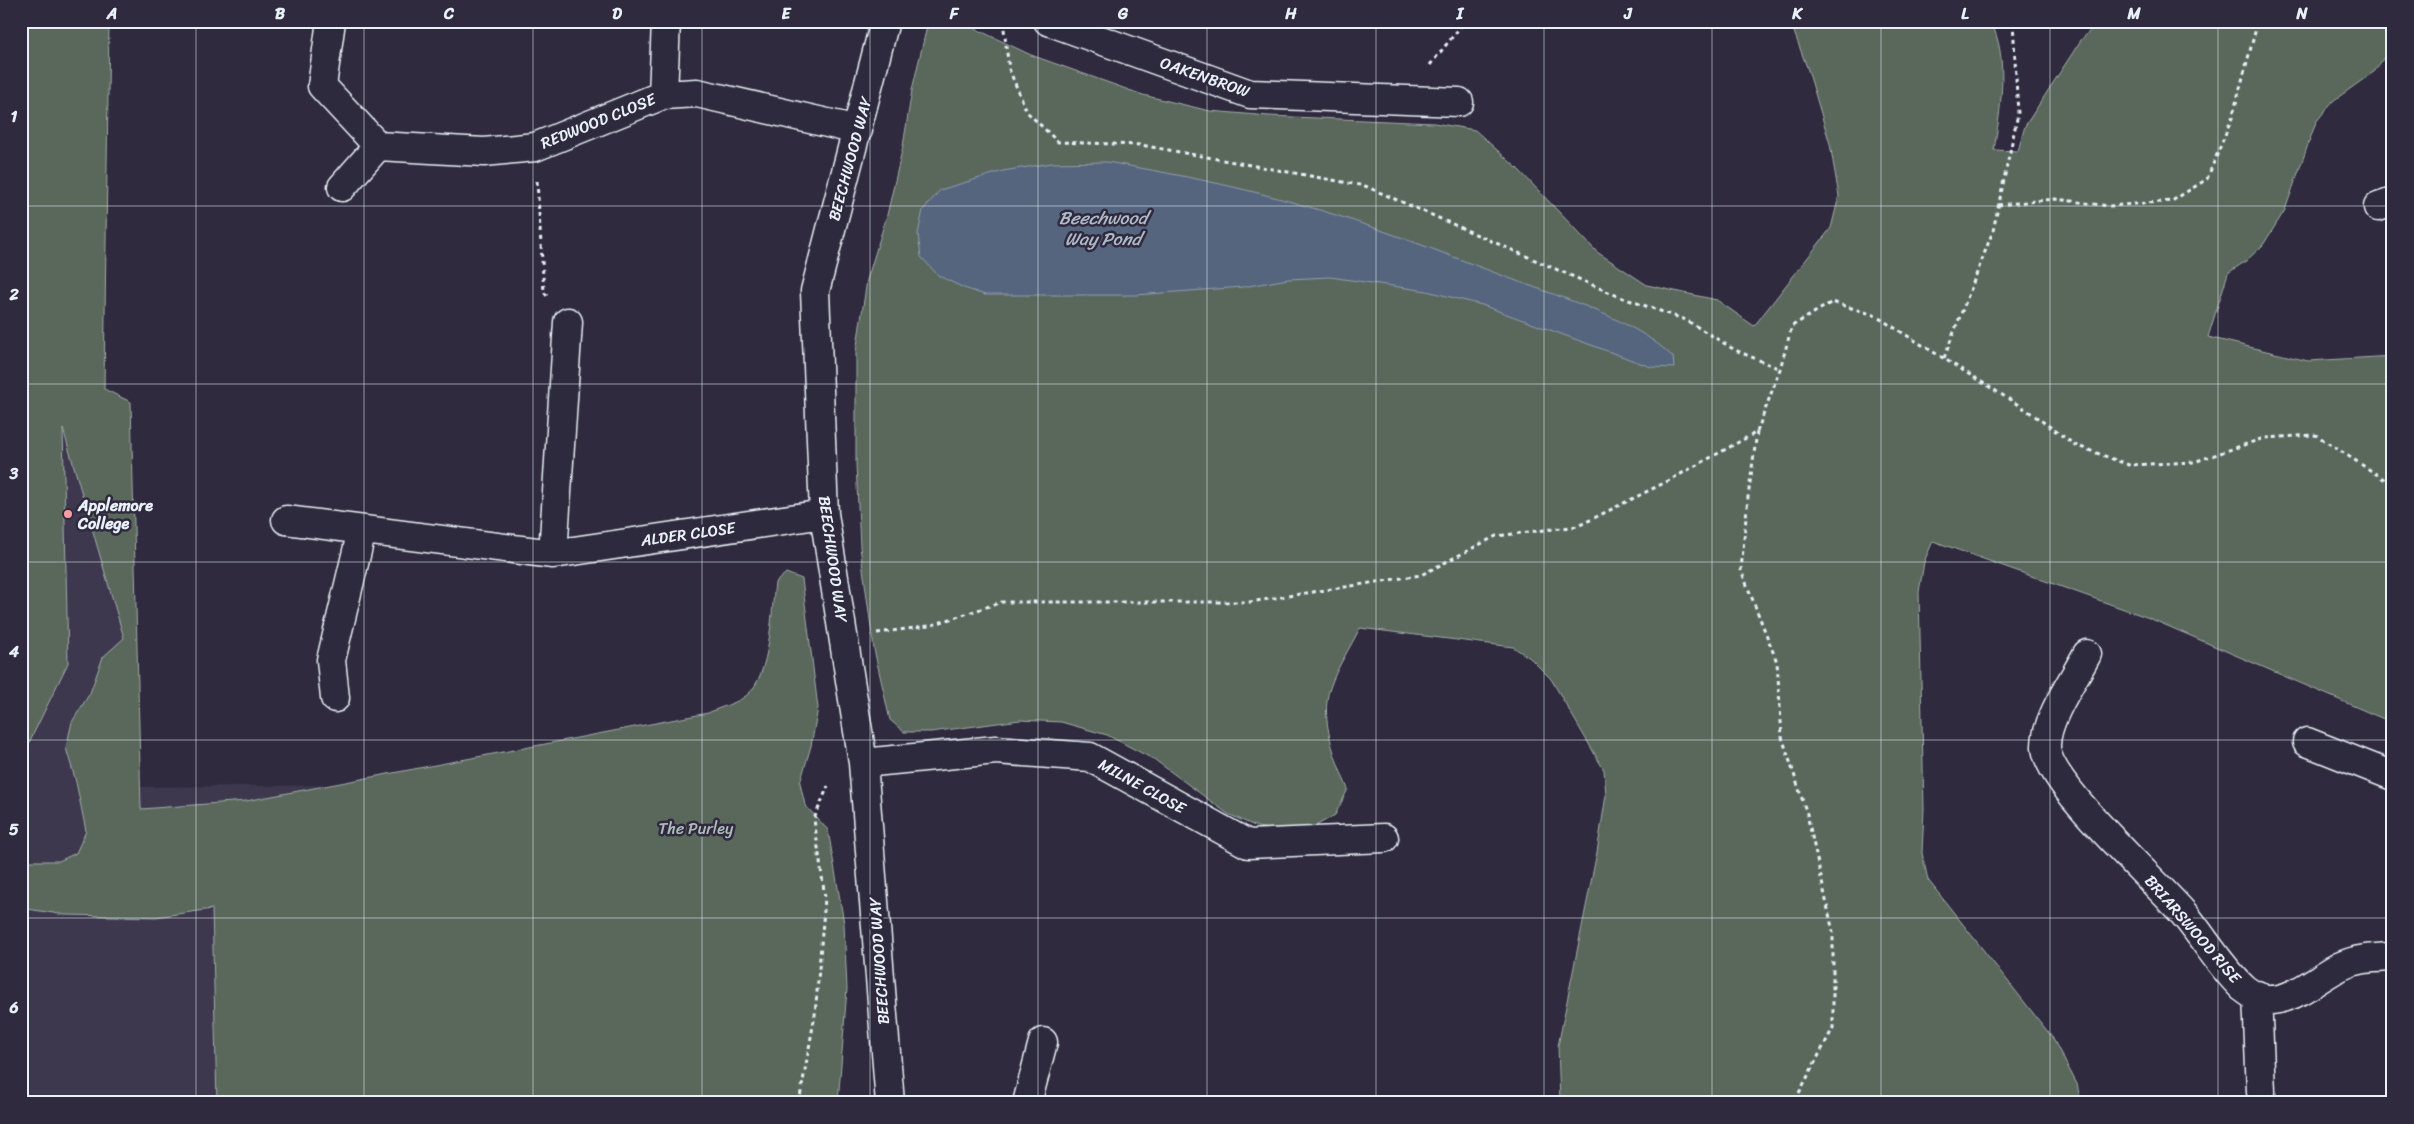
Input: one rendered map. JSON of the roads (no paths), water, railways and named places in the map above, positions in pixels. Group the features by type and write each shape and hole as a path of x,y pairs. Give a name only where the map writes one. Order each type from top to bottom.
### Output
{"street":[{"path":"330,21 322,86 378,146 342,187"},
{"name":"REDWOOD CLOSE","path":"663,95 666,21"},
{"name":"BEECHWOOD WAY","path":"885,21 815,292 824,514 864,763 890,1103"},
{"name":"OAKENBROW","path":"1048,21 1250,94 1458,102"},
{"name":"REDWOOD CLOSE","path":"378,146 484,152 535,146 663,95 697,93 858,130"},
{"path":"553,554 568,322"},
{"name":"ALDER CLOSE","path":"286,520 553,554 824,514"},
{"path":"335,698 331,660 362,530"},
{"name":"BRIARSWOOD RISE","path":"2087,654 2051,720 2046,747 2054,771 2072,795 2189,920 2219,963 2245,990 2265,1000 2289,996 2342,966 2363,958 2393,957"},
{"path":"2307,742 2393,776"},
{"name":"MILNE CLOSE","path":"864,763 996,750 1090,757 1248,844 1384,838"},
{"path":"2256,995 2262,1092"},
{"path":"1027,1103 1043,1042"}],"water":[{"name":"Beechwood Way Pond","path":"1107,162 1246,190 1320,210 1404,238 1598,311 1619,321 1658,344 1673,357 1674,368 1651,367 1482,305 1427,291 1330,277 1288,279 1243,287 1136,295 985,295 964,288 939,276 921,257 918,234 923,210 940,190 1003,171 1052,163"}],"place":[{"name":"Applemore College","path":"68,514"}],"park label":[{"name":"The Purley","path":"696,828"}]}
